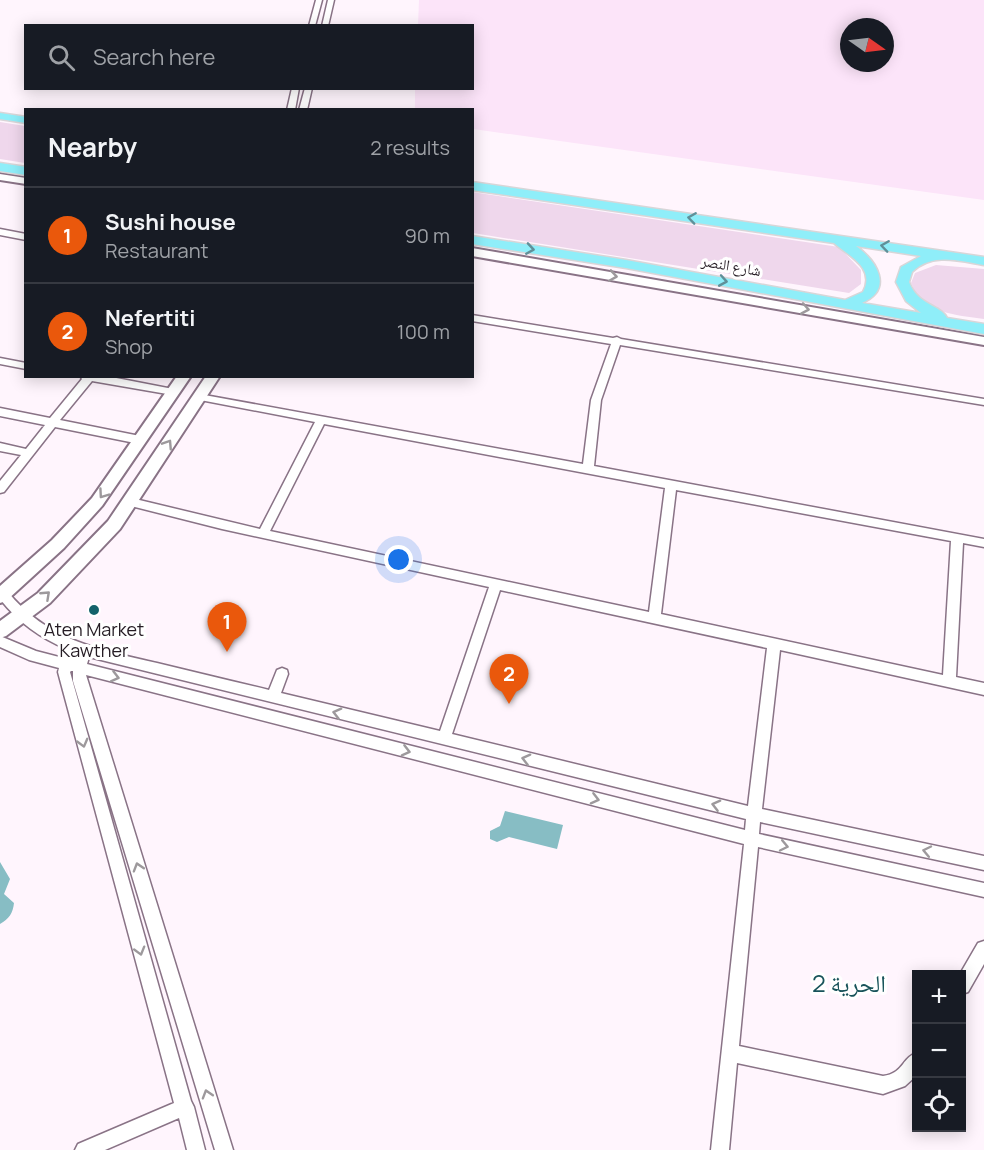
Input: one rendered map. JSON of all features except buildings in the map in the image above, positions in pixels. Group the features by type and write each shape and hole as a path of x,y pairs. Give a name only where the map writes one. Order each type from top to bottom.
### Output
{"main road":[{"path":"0,116 24,120"},
{"path":"0,167 24,171"},
{"path":"474,186 984,261"},
{"path":"832,238 849,246 861,256 870,267 873,278 873,287 868,295 845,305"},
{"name":"شارع النصر","path":"474,240 626,264 845,305 984,328"},
{"path":"952,323 914,301 902,281 907,267 917,261 930,257 954,256"},
{"path":"626,264 644,281"}],"street":[{"path":"313,24 319,0"},
{"path":"325,24 331,0"},
{"path":"291,108 296,90"},
{"path":"304,108 308,90"},
{"path":"0,177 24,181"},
{"path":"0,232 24,237"},
{"path":"474,252 984,341"},
{"path":"474,318 984,402"},
{"path":"588,469 596,400 616,340"},
{"path":"0,361 24,366"},
{"path":"0,489 86,378"},
{"path":"92,378 173,393"},
{"path":"183,378 86,514 1,595 21,616 47,634 79,649 444,739 754,814 984,863"},
{"path":"0,631 44,598 84,557 131,502 212,378"},
{"path":"200,397 984,543"},
{"path":"0,412 140,440"},
{"path":"263,534 321,420"},
{"path":"0,447 29,453"},
{"path":"654,619 672,485"},
{"path":"131,502 263,534 984,689"},
{"path":"949,681 957,538"},
{"path":"444,739 496,584"},
{"path":"0,641 18,651 72,666 752,839 984,890"},
{"path":"720,1150 754,814 774,644"},
{"path":"79,649 72,666 64,672 196,1150"},
{"path":"72,666 80,681 224,1150"},
{"path":"273,697 282,674"},
{"path":"132,924 152,912"},
{"path":"966,979 984,949"},
{"path":"730,1053 883,1085 897,1084 907,1077 912,1068"},
{"path":"84,1150 184,1107"}],"shaded area":[{"path":"419,0 984,0 984,200 474,129 474,108 415,108 415,90 474,90 474,24 418,24"},
{"path":"0,122 24,126 24,163 0,159"},
{"path":"474,192 839,247 861,270 861,284 849,293 474,233"},
{"path":"936,265 984,269 984,319 951,314 931,307 923,301 911,283 915,273"}],"water":[{"path":"505,811 563,825 557,849 509,837 497,842 490,839 490,831 500,826"},
{"path":"0,862 10,879 4,894 14,903 10,915 0,924"}],"place":[{"name":"Aten Market Kawther","path":"94,610"},
{"name":"Sushi house","path":"227,652"},
{"name":"Nefertiti","path":"509,704"}],"district":[{"name":"الحرية 2","path":"849,984"}]}
